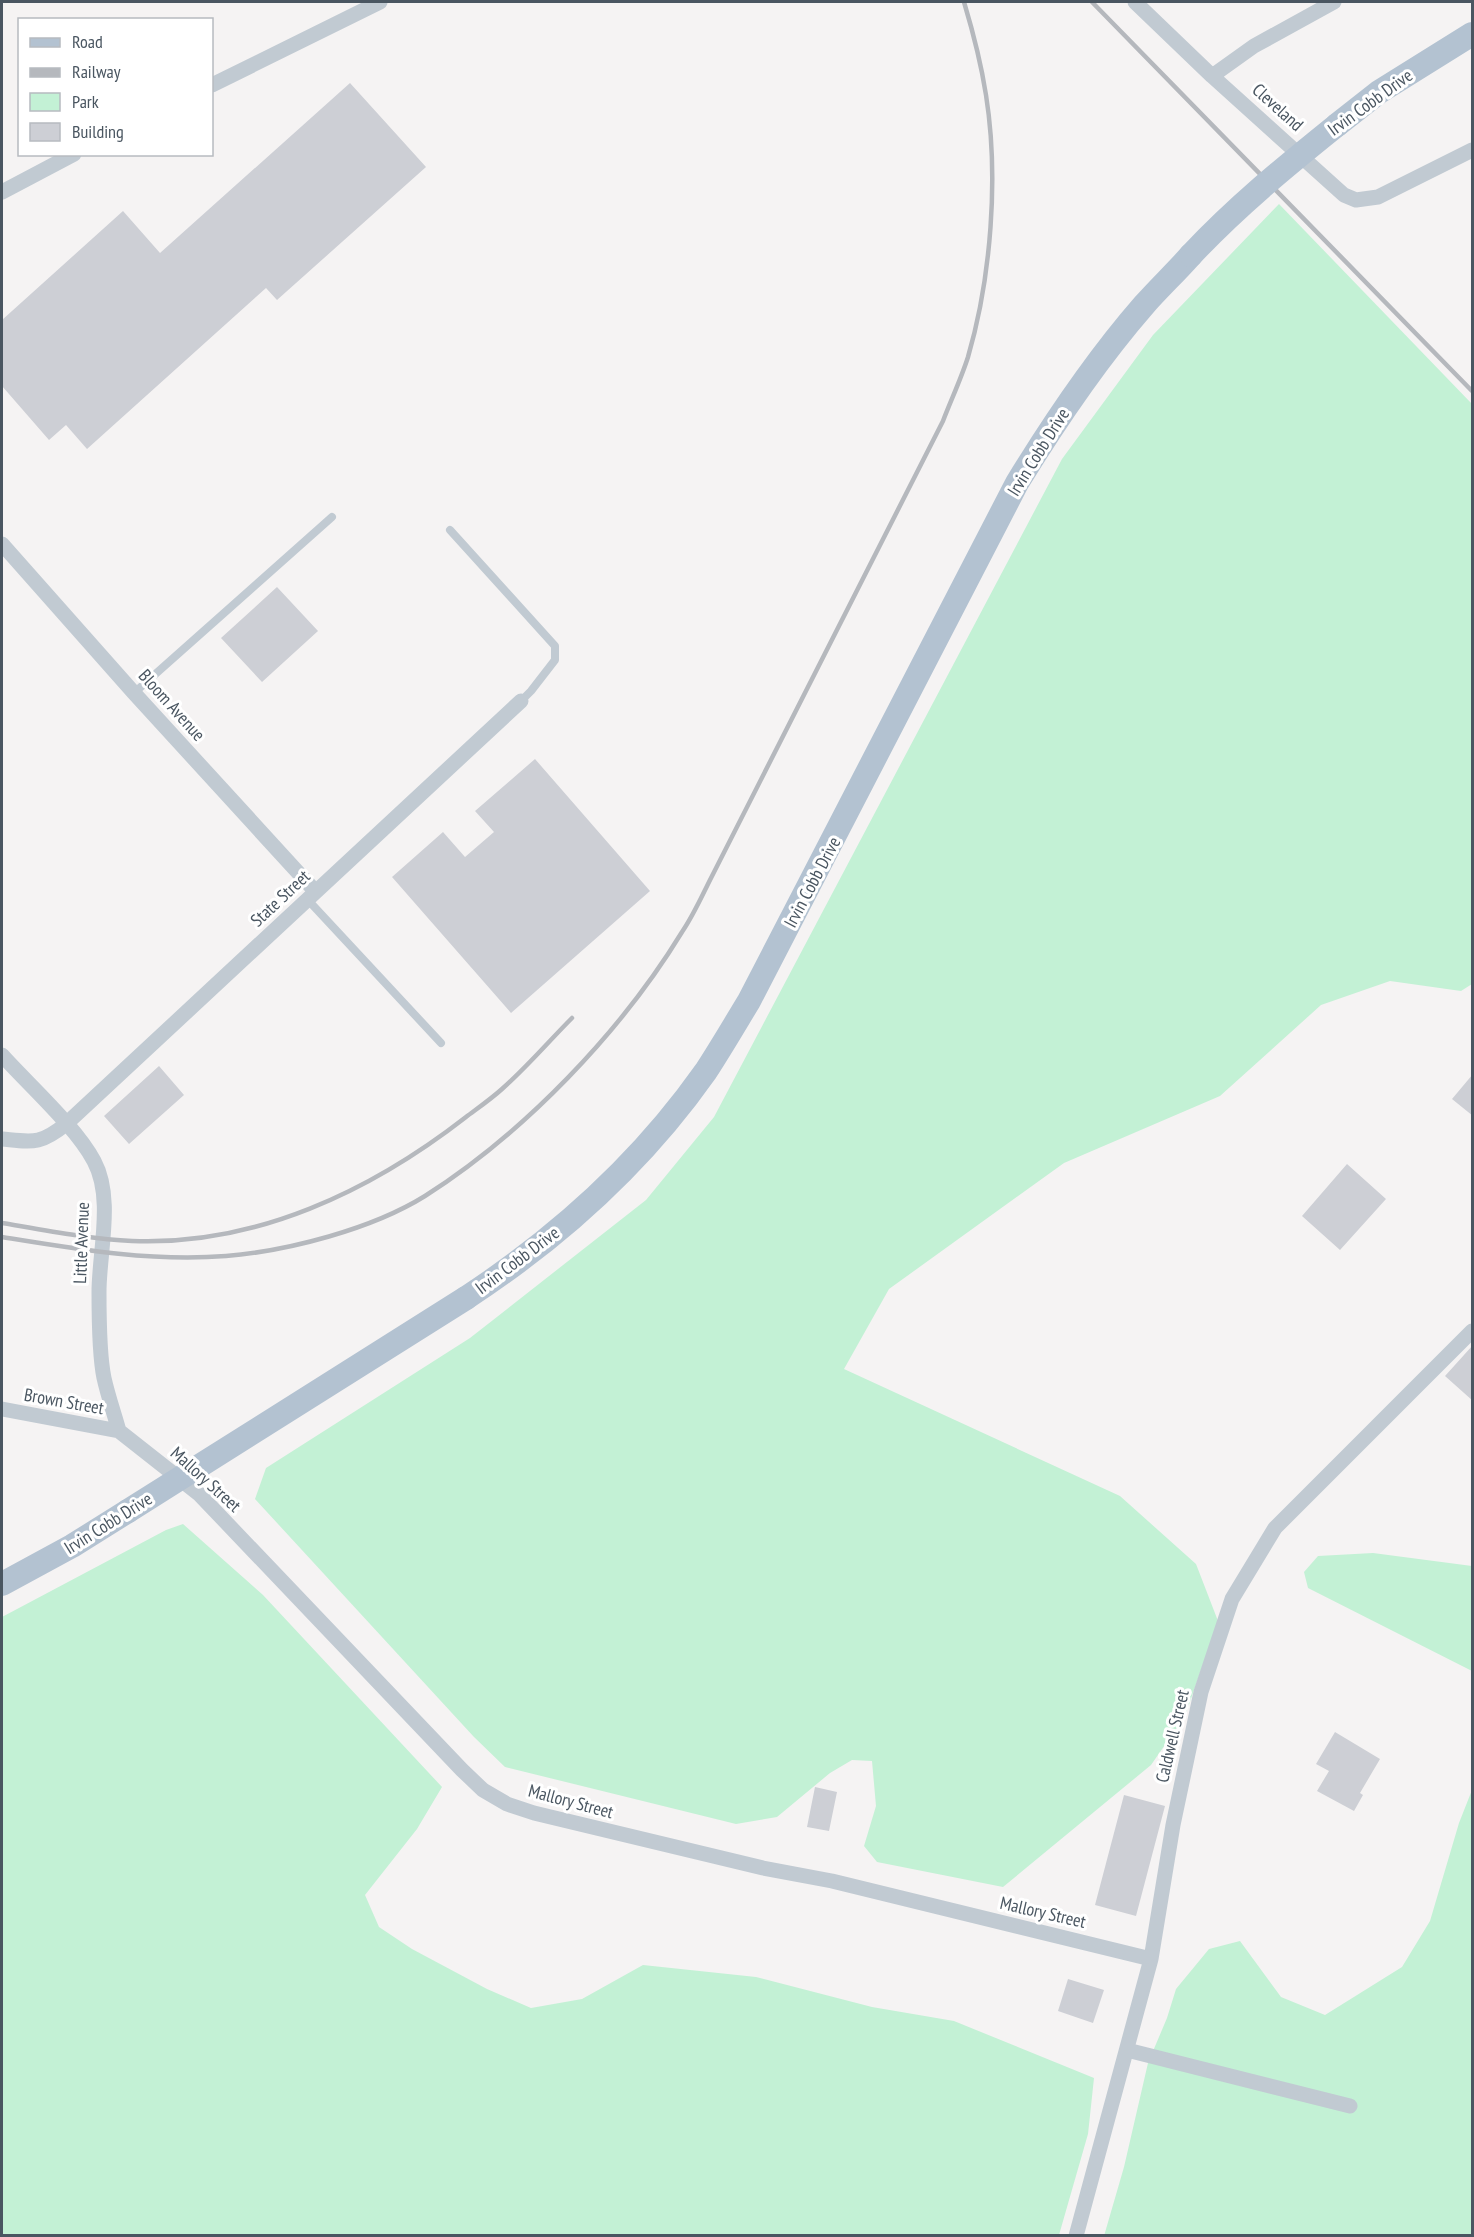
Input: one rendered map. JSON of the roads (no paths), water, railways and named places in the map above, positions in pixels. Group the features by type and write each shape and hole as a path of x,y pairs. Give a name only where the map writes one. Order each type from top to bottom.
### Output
{"main road":[{"name":"Irvin Cobb Drive","path":"2,1584 72,1546 466,1298 534,1250 576,1216 616,1178 654,1137 705,1071 750,1002 1017,483 1093,369 1144,305 1218,226 1284,168 1379,92 1473,34"}],"street":[{"path":"213,85 380,2"},
{"name":"Cleveland","path":"1135,2 1212,76 1344,195 1356,200 1378,197 1473,150"},
{"path":"1212,76 1254,46 1334,2"},
{"path":"2,192 70,156"},
{"name":"Bloom Avenue","path":"2,544 311,895"},
{"name":"State Street","path":"2,1139 33,1142 49,1138 66,1124 521,700"},
{"name":"Little Avenue","path":"2,1055 66,1124 95,1163 102,1184 105,1209 99,1291 102,1364 118,1431"},
{"name":"Caldwell Street","path":"1076,2235 1151,1959 1173,1825 1201,1692 1232,1599 1275,1528 1473,1331"},
{"name":"Brown Street","path":"2,1409 118,1431"},
{"name":"Mallory Street","path":"118,1431 199,1494 462,1770 483,1790 507,1804 594,1828 763,1868 832,1881 1151,1959"},
{"path":"1127,2050 1350,2106"}],"lane":[{"path":"134,693 332,517"},
{"path":"450,530 555,646 555,660 521,700"},
{"path":"311,895 441,1044"}],"railway":[{"path":"2,1237 142,1256 226,1256 302,1244 380,1219 425,1196 462,1171 498,1142 568,1078 630,1007 658,969 697,907 943,421 968,357 976,326 987,261 992,159 984,83 964,2"},
{"path":"1092,2 1472,391"},
{"path":"2,1223 116,1240 178,1240 223,1234 310,1209 351,1190 429,1144 502,1089 572,1018"}]}
